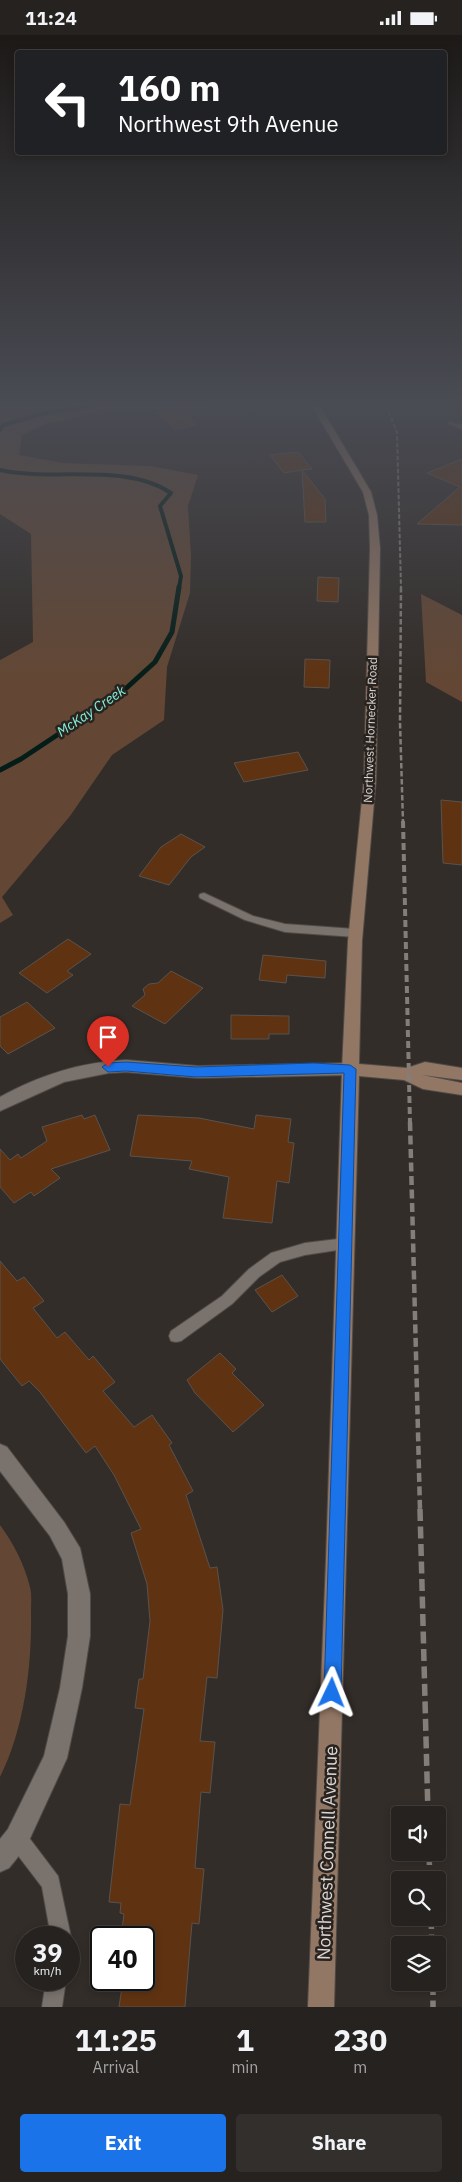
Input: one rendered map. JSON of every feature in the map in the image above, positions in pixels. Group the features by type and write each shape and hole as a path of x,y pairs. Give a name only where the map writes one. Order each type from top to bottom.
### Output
{"street":[{"name":"Northwest Hornecker Road","path":"350,1069 355,933 370,779 375,548 373,515 370,498"},
{"path":"0,1105 54,1078 90,1068 126,1066 196,1072 313,1068 407,1074 425,1068 462,1074"},
{"name":"Northwest Connell Avenue","path":"321,2007 337,1560 350,1069"},
{"path":"407,1074 423,1083 462,1089"},
{"path":"0,1455 57,1529 72,1555 79,1594 79,1636 71,1688 55,1758 17,1838 0,1859"}],"lane":[{"path":"204,896 249,918 284,927 355,933"},
{"path":"176,1336 227,1300 254,1273 276,1257 305,1249 346,1245"},
{"path":"17,1838 50,1883 59,1926"},
{"path":"52,2007 54,1991"}],"shaded area":[{"path":"0,498 191,498 188,506 191,556 190,593 167,667 164,720 112,755 70,816 2,897 13,915 0,923 0,660 33,642 31,534 0,514"},
{"path":"421,594 462,615 462,702 426,682"},
{"path":"0,1525 22,1562 28,1579 31,1593 31,1634 28,1676 21,1718 0,1777"}],"building":[{"path":"304,498 324,498 326,522 305,522"},
{"path":"447,498 462,498 462,525 417,524"},
{"path":"318,577 339,578 338,602 317,601"},
{"path":"305,659 330,660 329,688 304,687"},
{"path":"298,752 308,770 244,782 234,763"},
{"path":"441,800 462,802 462,865 443,863"},
{"path":"181,834 205,847 191,857 169,885 139,876 161,847"},
{"path":"68,939 91,954 67,971 73,975 47,993 19,973"},
{"path":"263,955 326,961 325,978 287,975 286,983 259,980"},
{"path":"171,971 203,988 165,1024 132,1006 145,995 143,989 149,984 158,983"},
{"path":"27,1002 55,1028 8,1054 0,1046 0,1017"},
{"path":"231,1015 289,1016 289,1034 269,1034 269,1039 231,1039"},
{"path":"82,1115 84,1119 95,1115 110,1150 51,1169 60,1178 34,1196 31,1192 14,1203 0,1187 0,1149 10,1160 18,1154 21,1158 47,1141 42,1127"},
{"path":"138,1115 199,1118 254,1129 256,1115 291,1119 288,1142 294,1143 289,1183 277,1181 272,1223 223,1218 229,1177 189,1169 192,1161 130,1156"},
{"path":"0,1261 17,1281 24,1277 44,1301 33,1308 57,1338 65,1332 89,1360 93,1356 115,1382 103,1391 134,1427 152,1415 172,1443 169,1445 193,1491 186,1495 210,1568 217,1567 223,1610 217,1678 207,1677 200,1741 215,1742 210,1793 201,1792 195,1868 204,1869 199,1924 192,1923 185,2007 119,2007 121,1991 155,1991 155,1926 122,1926 124,1914 120,1913 121,1903 109,1902 120,1804 130,1805 144,1709 135,1708 139,1679 143,1679 150,1621 147,1584 131,1533 141,1529 114,1475 95,1446 86,1453 40,1392 29,1381 22,1386 0,1359"},
{"path":"282,1275 298,1296 272,1312 255,1290"},
{"path":"220,1353 236,1369 232,1373 264,1405 233,1432 195,1393 187,1380"}],"waterway":[{"name":"McKay Creek","path":"167,498 160,506 181,576 179,588"},
{"name":"McKay Creek","path":"0,770 21,759 122,692 155,662 172,632 179,587"}],"railway":[{"path":"399,498 401,588"},
{"path":"401,588 400,722 403,822"},
{"path":"403,821 410,1123"},
{"path":"410,1122 420,1510"},
{"path":"420,1509 428,1806"},
{"path":"429,1861 430,1871"},
{"path":"431,1926 432,1936"},
{"path":"433,1991 433,2007"}],"route":[{"path":"108,1067 126,1066 196,1072 313,1068 350,1069 332,1693"}]}
